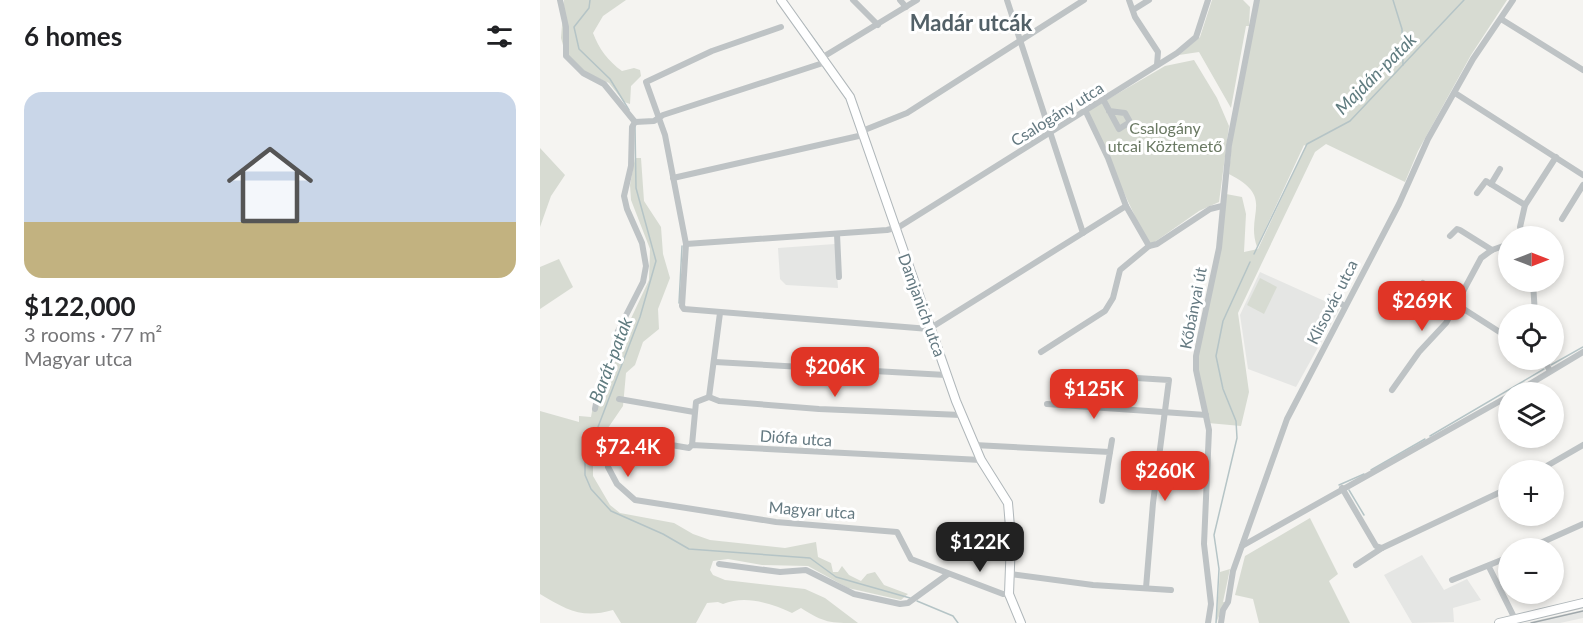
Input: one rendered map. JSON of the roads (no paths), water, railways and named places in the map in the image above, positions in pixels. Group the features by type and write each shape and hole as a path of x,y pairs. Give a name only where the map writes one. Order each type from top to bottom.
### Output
{"main road":[{"name":"Damjanich utca","path":"782,0 850,97 961,415 981,460 1000,489 1010,510 1009,594 1021,623"},
{"path":"1499,623 1583,603"}],"street":[{"path":"560,0 566,27 566,56 583,74 604,84 635,122"},
{"path":"853,0 878,24"},
{"path":"900,0 906,7"},
{"path":"635,122 659,118 825,60 917,0"},
{"path":"1007,0 1083,233"},
{"path":"673,178 862,133 907,113 1084,0"},
{"path":"1129,0 1135,17 1158,52 1156,65"},
{"path":"1134,10 1149,0"},
{"name":"Csalogány utca","path":"894,228 1104,101 1177,53 1196,37 1208,0"},
{"name":"Kőbányai út","path":"1208,623 1211,604 1204,544 1209,438 1196,362 1219,248 1228,145 1257,0"},
{"name":"Klisovác utca","path":"1221,623 1242,546 1287,419 1399,204 1428,139 1473,59 1513,0"},
{"path":"1501,19 1583,70"},
{"path":"781,27 712,51 647,80 646,84 659,118 686,244 682,306 684,309 720,314 929,328 1126,207"},
{"path":"1455,93 1583,175"},
{"path":"1104,101 1109,111"},
{"path":"1086,112 1108,158 1126,207 1149,246"},
{"path":"595,409 599,387 615,353 617,333 643,282 646,266 642,243 627,209 624,196 631,166 632,127 635,122"},
{"path":"1520,226 1524,206 1556,158"},
{"path":"1491,184 1500,169"},
{"path":"1477,193 1484,182 1491,184 1524,206"},
{"path":"1562,219 1583,185"},
{"path":"1041,352 1104,311 1113,298 1120,270 1149,246 1157,244 1210,208 1222,206"},
{"path":"686,244 894,228"},
{"path":"1450,236 1457,229 1460,230 1492,250"},
{"path":"837,234 839,277"},
{"path":"1392,390 1419,352 1439,333 1481,258 1498,248"},
{"path":"1413,297 1424,283 1498,331"},
{"path":"1329,297 1346,306"},
{"path":"709,397 720,314"},
{"path":"1532,382 1583,352"},
{"path":"715,362 946,375"},
{"path":"1104,376 1168,378 1146,588"},
{"path":"692,445 694,412 698,399 709,397 719,401 819,410 961,415"},
{"path":"619,399 694,412"},
{"path":"1242,546 1342,488 1404,458 1498,402"},
{"path":"1047,404 1206,415"},
{"name":"Diófa utca","path":"612,435 689,448 692,445 981,460"},
{"path":"1102,501 1112,440"},
{"path":"1557,460 1583,445"},
{"path":"974,446 1110,452"},
{"name":"Magyar utca","path":"608,467 617,484 635,500 776,522 897,532 911,559 1003,594 1009,594"},
{"path":"1342,488 1376,546 1382,548"},
{"path":"1356,565 1382,548 1498,493"},
{"path":"1552,538 1583,524"},
{"path":"1452,580 1498,562"},
{"path":"720,564 780,572 806,570 861,597 908,603 948,574"},
{"path":"1489,567 1515,619"},
{"path":"1010,574 1093,585 1171,590"}],"waterway":[{"name":"Barát-patak","path":"590,0 589,8 574,27 579,49 610,79 629,110"},
{"path":"1393,0 1402,29 1403,65"},
{"name":"Majdán-patak","path":"1254,254 1307,144 1350,121 1464,0"},
{"path":"800,20 822,50"},
{"name":"Barát-patak","path":"635,126 636,188 656,261 640,317 585,461 585,475 591,489 611,511 663,534 689,549 810,558 836,577 910,598"},
{"path":"679,303 682,246"},
{"name":"Majdán-patak","path":"1216,623 1219,569 1214,535 1237,438 1236,421 1223,389 1216,356 1223,321 1250,262"},
{"path":"1564,358 1583,347"},
{"path":"1430,436 1542,370"},
{"path":"1371,470 1425,439"},
{"path":"1339,485 1364,474"},
{"path":"1349,490 1364,515"},
{"name":"Barát-patak","path":"917,601 953,616 958,623"}],"tram line":[{"path":"1531,623 1583,611"}],"district":[{"name":"Madár utcák","path":"971,23"}],"park label":[{"name":"Csalogány utcai Köztemető","path":"1165,137"}]}
